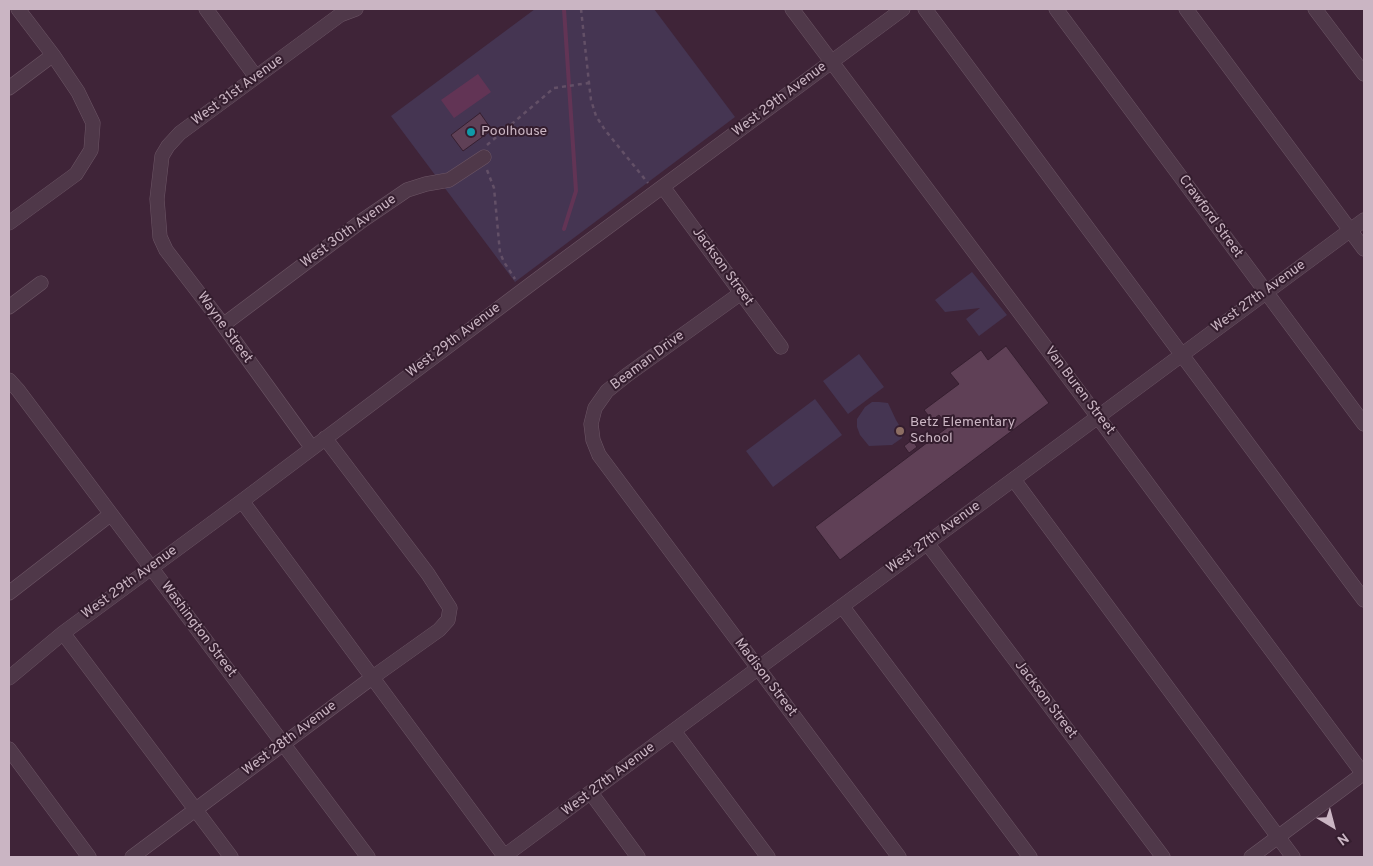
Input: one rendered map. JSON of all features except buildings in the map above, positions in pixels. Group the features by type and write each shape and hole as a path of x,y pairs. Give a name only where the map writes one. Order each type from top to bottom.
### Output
{"street":[{"path":"9,222 76,174 91,150 93,123 78,92 18,9"},
{"path":"206,9 256,77"},
{"name":"West 31st Avenue","path":"157,199 162,156 180,133 340,15 356,9"},
{"name":"Van Buren Street","path":"792,9 1364,774"},
{"name":"West 29th Avenue","path":"9,678 63,633 151,567 903,9"},
{"path":"925,9 1364,600"},
{"name":"Crawford Street","path":"1056,9 1364,424"},
{"path":"1186,9 1364,249"},
{"path":"1315,9 1364,74"},
{"path":"9,88 53,55"},
{"name":"West 30th Avenue","path":"223,325 363,220 407,190 449,180 484,157"},
{"name":"Jackson Street","path":"659,189 781,347"},
{"name":"Wayne Street","path":"157,199 160,237 166,250 312,448"},
{"name":"West 27th Avenue","path":"504,857 1364,220"},
{"path":"9,307 41,283"},
{"name":"Beaman Drive","path":"632,499 599,455 593,440 591,424 595,408 607,391 741,293"},
{"name":"Washington Street","path":"9,380 368,857"},
{"name":"West 28th Avenue","path":"132,857 439,630 448,620 450,608 428,574 325,438"},
{"path":"1014,480 1293,857"},
{"name":"Madison Street","path":"632,499 899,857"},
{"path":"242,501 504,857"},
{"path":"11,586 111,514"},
{"name":"Jackson Street","path":"927,543 1163,857"},
{"path":"842,606 1030,857"},
{"path":"63,633 231,857"},
{"path":"674,732 768,857"},
{"path":"9,749 89,857"},
{"path":"1251,857 1364,774"},
{"path":"591,793 638,857"}],"path":[{"path":"581,9 587,83 596,116 605,130 659,189"},
{"path":"496,138 554,88 587,83"},
{"path":"484,157 494,188 500,253 518,283"}],"shaded area":[{"path":"535,9 654,9 735,117 515,282 391,116"},
{"path":"478,74 491,92 454,118 441,100"},
{"path":"972,272 1007,315 979,336 966,319 980,308 945,312 935,300"},
{"path":"859,354 884,387 848,414 823,381"},
{"path":"815,399 842,435 773,487 746,451"},
{"path":"872,402 888,403 902,430 902,438 892,445 869,446 860,435 857,419 865,407"}],"waterway":[{"path":"564,9 576,191 564,229"}],"place":[{"name":"Poolhouse","path":"471,132"},
{"name":"Betz Elementary School","path":"900,431"}]}
